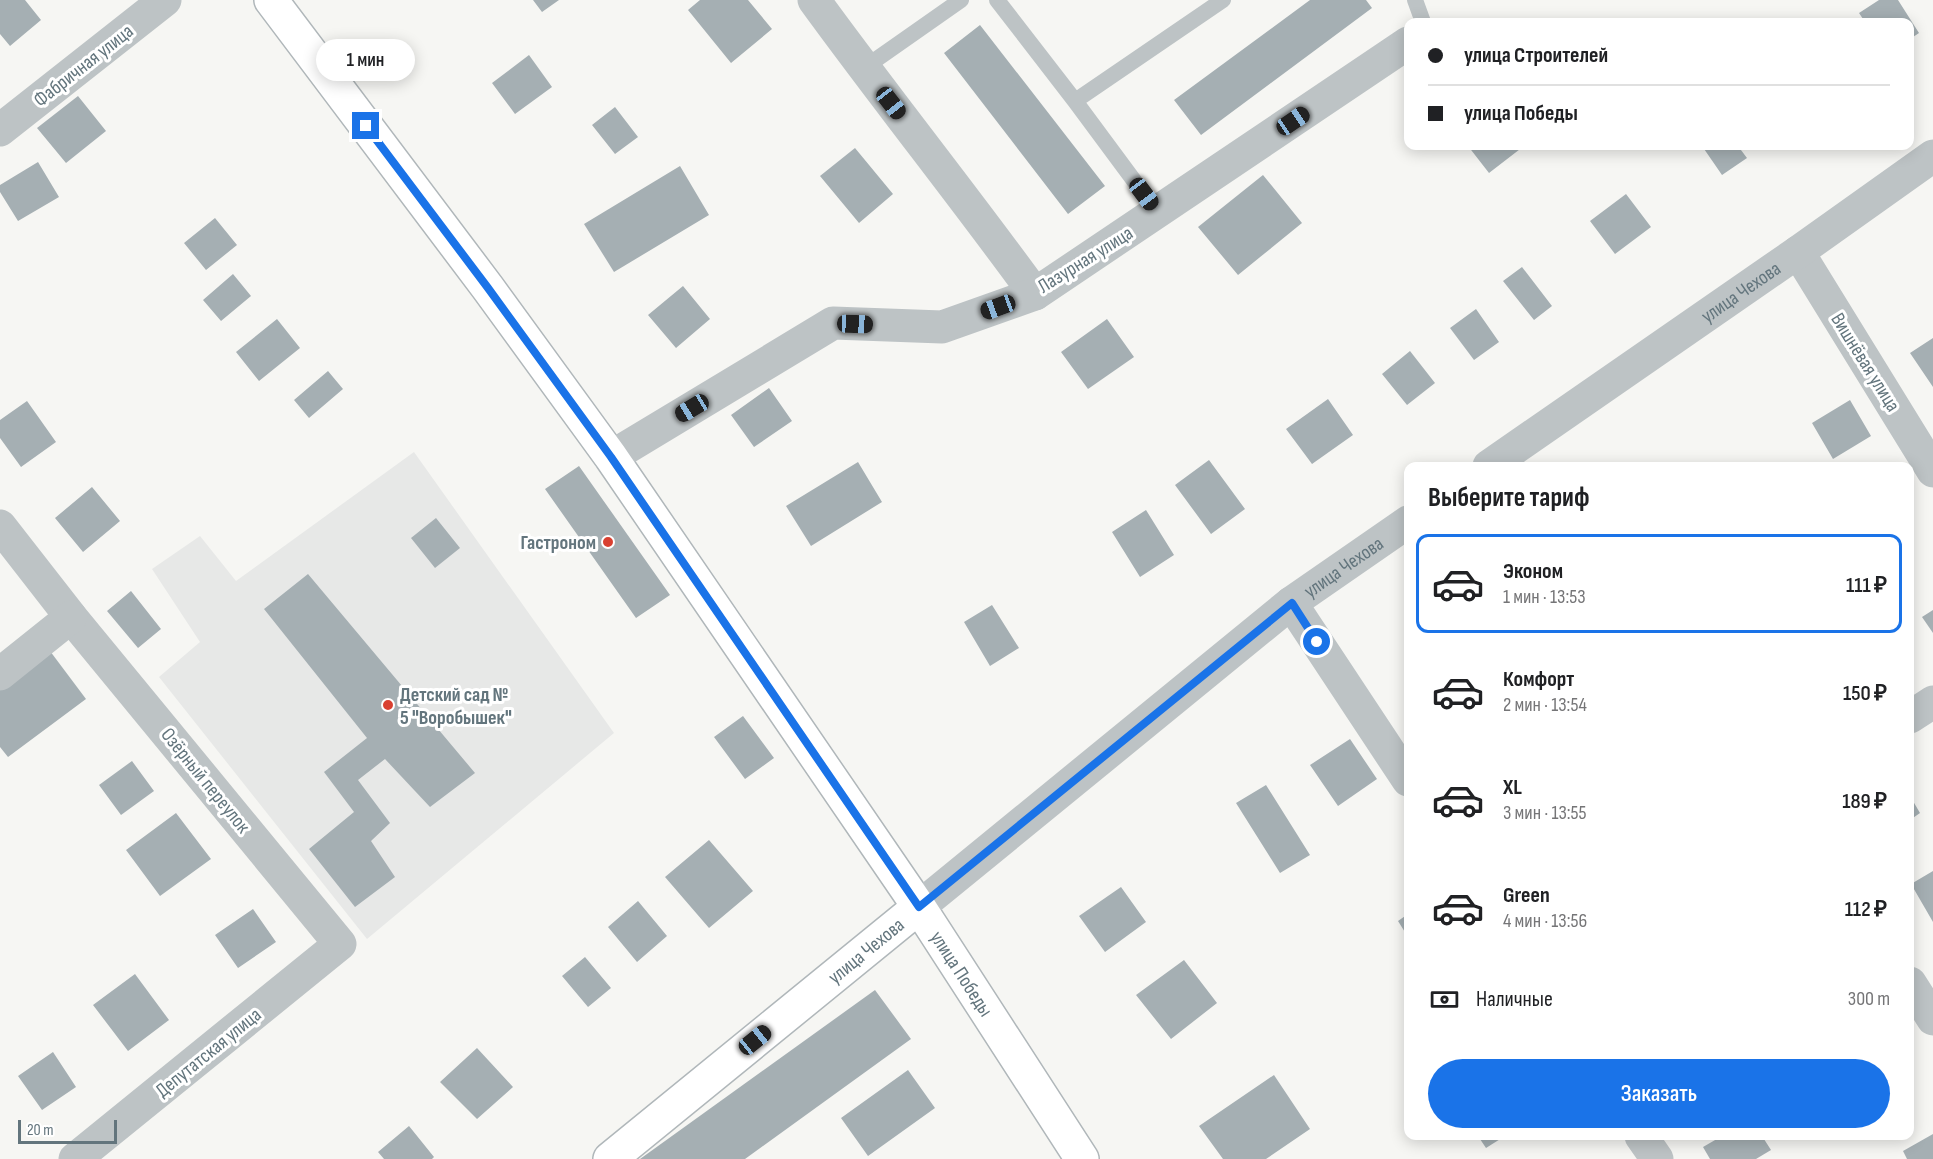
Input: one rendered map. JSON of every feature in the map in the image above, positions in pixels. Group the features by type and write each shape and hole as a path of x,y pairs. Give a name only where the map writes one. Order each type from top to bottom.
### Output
{"street":[{"name":"Фабричная улица","path":"0,130 165,0"},
{"name":"улица Победы","path":"271,0 488,288 611,457 919,907 1082,1159"},
{"name":"Лазурная улица","path":"814,0 1035,294 1404,46"},
{"name":"улица Чехова","path":"1495,462 1933,156"},
{"name":"Вишнёвая улица","path":"1798,252 1933,471"},
{"path":"611,457 833,323 942,327 1035,294"},
{"name":"улица Чехова","path":"609,1159 1292,603 1404,525"},
{"name":"Озёрный переулок","path":"0,526 71,617 340,944"},
{"path":"1292,603 1404,774"},
{"path":"0,674 71,617"},
{"path":"1914,714 1933,702"},
{"name":"Депутатская улица","path":"75,1159 340,944"},
{"path":"1914,989 1933,1019"},
{"path":"1644,1140 1657,1159"}],"lane":[{"path":"864,69 961,0"},
{"path":"996,0 1158,213"},
{"path":"1075,101 1223,0"},
{"path":"1415,0 1422,18"}],"shaded area":[{"name":"Детский сад № 5 \"Воробышек\"","path":"414,452 614,733 367,939 159,677 200,642 152,569 200,536 236,581"}],"building":[{"path":"0,0 25,0 41,20 10,46 0,34"},
{"path":"533,0 559,0 542,12"},
{"path":"700,0 748,0 772,29 731,63 688,10"},
{"path":"1310,0 1366,0 1372,8 1201,135 1174,100"},
{"path":"1879,0 1898,0 1909,18 1862,18 1859,13"},
{"path":"980,25 1105,186 1068,214 944,53"},
{"path":"1914,25 1919,33 1914,36"},
{"path":"529,55 552,87 515,114 492,83"},
{"path":"78,96 106,131 66,163 37,128"},
{"path":"615,107 638,137 615,154 592,125"},
{"path":"855,148 893,194 859,223 820,176"},
{"path":"1471,150 1519,150 1489,173"},
{"path":"1705,150 1741,150 1747,158 1722,175"},
{"path":"38,162 59,197 18,221 0,192 0,185"},
{"path":"680,166 709,215 614,272 584,224"},
{"path":"1263,175 1302,223 1238,275 1198,227"},
{"path":"1626,194 1651,227 1615,254 1590,221"},
{"path":"215,218 237,245 206,270 184,243"},
{"path":"1522,267 1552,306 1534,320 1503,281"},
{"path":"233,274 251,296 221,321 203,300"},
{"path":"683,286 710,319 676,348 648,315"},
{"path":"1476,309 1499,342 1474,360 1450,328"},
{"path":"277,319 300,348 259,381 236,352"},
{"path":"1107,319 1134,357 1088,389 1061,352"},
{"path":"1933,338 1933,387 1910,353"},
{"path":"1410,351 1435,383 1407,405 1382,374"},
{"path":"328,371 343,389 309,418 294,400"},
{"path":"769,388 792,421 754,447 731,415"},
{"path":"1328,399 1353,435 1312,464 1286,429"},
{"path":"1850,400 1871,436 1833,459 1812,423"},
{"path":"27,401 56,442 21,467 0,438 0,420"},
{"path":"1209,460 1245,509 1211,534 1175,485"},
{"path":"858,462 882,502 811,546 786,506"},
{"name":"Гастроном","path":"579,466 670,595 636,618 545,489"},
{"path":"92,487 120,521 83,552 55,518"},
{"path":"1146,510 1174,555 1140,577 1112,532"},
{"path":"436,518 460,548 435,568 411,538"},
{"path":"308,574 475,773 430,807 385,759 358,780 390,823 371,841 395,877 355,907 309,849 354,812 324,772 367,738 264,609"},
{"path":"131,591 161,629 138,648 107,611"},
{"path":"992,605 1019,648 990,666 964,622"},
{"path":"1933,610 1933,633 1922,617"},
{"path":"50,651 86,699 8,757 0,747 0,688"},
{"path":"743,716 774,758 745,779 714,737"},
{"path":"1350,739 1377,779 1338,806 1310,765"},
{"path":"132,761 154,791 121,815 99,785"},
{"path":"1266,785 1310,855 1280,873 1236,803"},
{"path":"1914,803 1920,813 1914,817"},
{"path":"176,813 211,859 160,896 126,850"},
{"path":"709,840 753,891 709,928 665,877"},
{"path":"1933,871 1933,922 1914,889 1914,882"},
{"path":"1121,887 1146,922 1105,952 1079,916"},
{"path":"638,901 667,936 637,962 608,927"},
{"path":"253,909 276,942 238,968 215,935"},
{"path":"1404,917 1404,931 1398,921"},
{"path":"585,957 611,988 588,1007 562,976"},
{"path":"1184,960 1217,1003 1171,1039 1136,995"},
{"path":"135,974 169,1020 128,1051 93,1005"},
{"path":"875,990 911,1039 745,1159 640,1159"},
{"path":"477,1048 513,1087 477,1119 440,1082"},
{"path":"53,1052 76,1087 42,1110 18,1076"},
{"path":"908,1070 935,1108 868,1156 841,1118"},
{"path":"1274,1075 1310,1129 1266,1159 1223,1159 1199,1126"},
{"path":"409,1126 434,1157 432,1159 384,1159 378,1152"},
{"path":"1933,1134 1933,1159 1907,1159 1903,1151"},
{"path":"1481,1140 1499,1140 1486,1148"},
{"path":"1715,1140 1765,1140 1771,1150 1756,1159 1710,1159 1703,1147"}],"place":[{"name":"Гастроном","path":"608,542"},
{"name":"Детский сад № 5 \"Воробышек\"","path":"388,705"}],"route":[{"path":"366,126 611,457 919,907 1292,603 1317,642"}]}
